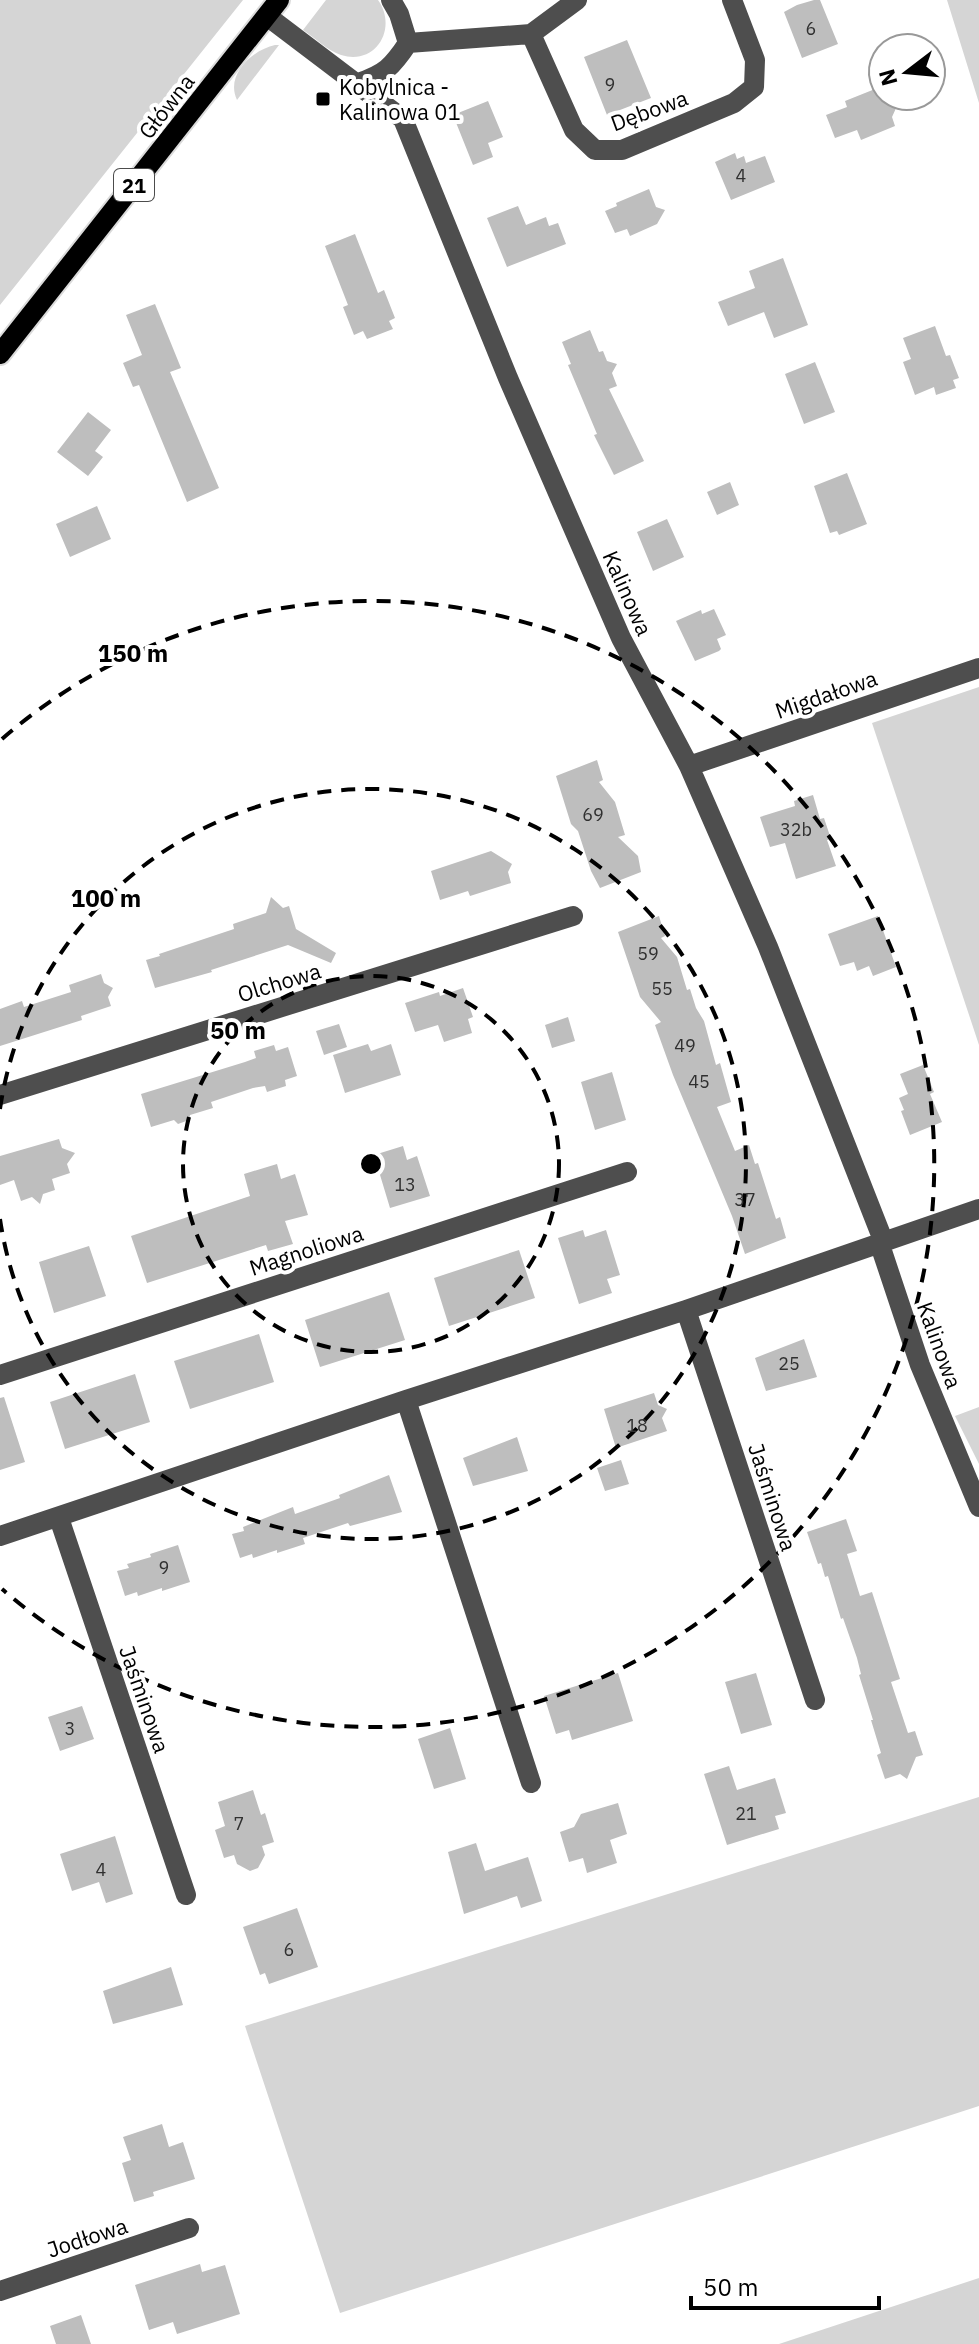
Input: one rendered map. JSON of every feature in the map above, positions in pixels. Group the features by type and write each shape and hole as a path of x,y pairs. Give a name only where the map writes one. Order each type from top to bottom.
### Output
{"main road":[{"name":"Główna","path":"0,354 273,8"}],"street":[{"path":"358,83 382,75 396,62 408,43 391,0"},
{"path":"408,43 531,34 577,0"},
{"name":"Dębowa","path":"531,34 574,130 595,150 622,150 734,103 754,87 755,60 732,0"},
{"name":"Kalinowa","path":"273,8 403,119 508,378 621,638 689,766 768,947 881,1241 920,1365 979,1507"},
{"name":"Migdałowa","path":"689,766 979,668"},
{"name":"Olchowa","path":"0,1095 573,916"},
{"name":"Magnoliowa","path":"0,1375 627,1172"},
{"path":"0,1536 686,1310 979,1209"},
{"name":"Jaśminowa","path":"686,1310 815,1700"},
{"path":"406,1400 531,1783"},
{"name":"Jaśminowa","path":"59,1518 186,1895"},
{"name":"Jodłowa","path":"0,2291 189,2228"}],"shaded area":[{"path":"0,0 243,0 0,305"},
{"path":"326,0 378,0 386,22 380,42 373,50 353,57 341,55 303,30"},
{"path":"947,0 979,0 979,103"},
{"path":"279,45 237,100 235,82 243,65 258,52"},
{"path":"979,687 979,1045 872,723"},
{"path":"979,1407 979,1464 955,1416"},
{"path":"979,1797 979,2106 340,2313 245,2026"},
{"path":"979,2278 979,2344 779,2344"}],"building":[{"path":"820,0 838,44 802,58 784,12"},
{"path":"627,40 651,98 607,115 584,57"},
{"path":"867,92 867,112 894,112 892,117 895,126 861,140 857,130 835,138 826,115 847,107 845,101"},
{"path":"488,101 503,137 488,143 493,157 473,165 453,115"},
{"path":"735,153 737,159 744,156 746,163 765,156 775,182 731,200 715,162"},
{"path":"649,189 656,207 665,210 657,224 630,236 627,229 615,233 605,211"},
{"path":"518,206 526,225 546,217 549,226 558,223 566,244 507,267 487,218"},
{"path":"355,234 378,293 384,290 395,318 389,321 393,329 367,339 363,331 354,335 343,307 348,305 325,246"},
{"path":"783,258 808,325 774,338 764,312 728,326 718,302 755,288 749,271"},
{"path":"155,304 181,368 170,372 219,488 187,502 139,385 133,387 123,363 142,355 126,315"},
{"path":"935,326 946,356 950,355 959,378 953,380 956,388 936,395 934,387 915,395 903,362 911,359 903,338"},
{"path":"590,330 599,352 603,351 607,361 617,364 612,373 617,386 609,389 644,461 614,475 594,435 597,434 568,365 571,364 562,342"},
{"path":"815,362 835,412 804,424 785,374"},
{"path":"88,412 111,430 95,451 103,457 88,476 57,452"},
{"path":"847,473 867,524 839,535 837,531 830,533 814,486"},
{"path":"730,482 739,505 717,515 707,492"},
{"path":"97,506 111,539 70,557 56,524"},
{"path":"667,519 684,557 653,571 637,532"},
{"path":"714,609 726,635 717,639 721,649 695,661 676,621 701,610 702,614"},
{"path":"597,760 603,780 599,782 615,802 625,835 618,837 638,856 641,872 600,888 578,831 571,824 556,776"},
{"path":"813,795 820,819 824,818 831,839 827,840 836,866 796,879 785,843 770,847 760,817 795,806 794,801"},
{"path":"491,851 512,864 508,872 511,883 470,896 468,891 440,900 431,871"},
{"path":"271,897 283,908 289,906 296,929 336,953 331,963 288,945 155,988 146,960 234,929 233,924 266,913"},
{"path":"659,916 665,936 661,938 677,957 687,990 690,989 704,1021 716,1065 720,1063 731,1102 717,1107 735,1151 749,1145 786,1238 745,1254 673,1075 655,1025 661,1022 640,997 618,932"},
{"path":"878,916 896,967 873,976 869,966 857,971 854,962 840,966 828,934"},
{"path":"101,974 104,983 113,988 108,997 111,1006 81,1016 82,1020 0,1046 0,1009 22,1001 24,1007 71,992 69,985"},
{"path":"463,988 473,1017 468,1019 472,1033 444,1042 438,1025 415,1032 405,1003"},
{"path":"568,1017 575,1041 552,1048 545,1025"},
{"path":"339,1024 347,1047 324,1055 316,1031"},
{"path":"368,1044 371,1051 391,1044 401,1075 345,1093 333,1055"},
{"path":"274,1045 276,1051 288,1047 297,1076 285,1080 286,1086 267,1092 265,1086 253,1088 211,1102 213,1108 190,1115 189,1120 178,1124 174,1120 151,1127 141,1094 256,1058 254,1051"},
{"path":"923,1065 934,1092 930,1094 942,1122 910,1135 901,1111 904,1110 899,1098 908,1094 900,1074"},
{"path":"612,1072 626,1120 595,1130 581,1082"},
{"path":"59,1139 62,1148 75,1153 67,1164 70,1173 52,1179 55,1190 43,1194 40,1204 32,1197 21,1201 14,1180 0,1185 0,1156"},
{"path":"403,1146 407,1160 417,1156 430,1196 390,1208 374,1155"},
{"path":"277,1164 281,1179 295,1174 308,1215 285,1221 293,1244 268,1251 266,1245 147,1283 131,1236 250,1196 244,1174"},
{"path":"583,1230 585,1237 606,1230 620,1275 607,1279 612,1293 579,1304 558,1238"},
{"path":"89,1246 106,1296 54,1313 39,1262"},
{"path":"519,1250 535,1298 449,1326 434,1278"},
{"path":"389,1292 405,1340 320,1367 305,1320"},
{"path":"259,1334 274,1382 190,1409 174,1361"},
{"path":"804,1339 817,1377 766,1391 755,1358"},
{"path":"135,1374 150,1422 65,1449 50,1402"},
{"path":"654,1393 658,1405 667,1409 662,1418 667,1431 616,1448 604,1409"},
{"path":"4,1397 25,1462 0,1470 0,1398"},
{"path":"517,1437 528,1471 473,1486 463,1458"},
{"path":"621,1460 629,1484 605,1491 597,1468"},
{"path":"389,1475 402,1512 350,1526 348,1523 303,1538 305,1544 277,1553 277,1550 253,1558 252,1554 240,1558 232,1534 244,1531 243,1527 293,1507 295,1514 340,1498 339,1495"},
{"path":"846,1519 857,1551 847,1554 860,1596 872,1592 900,1679 891,1682 908,1733 915,1731 923,1755 916,1757 907,1779 900,1774 885,1779 857,1658 828,1576 825,1577 821,1563 818,1564 807,1532"},
{"path":"178,1545 190,1582 162,1591 162,1588 138,1596 137,1592 125,1596 117,1571 129,1568 127,1564 151,1557 150,1554"},
{"path":"618,1673 633,1721 572,1740 569,1730 556,1734 544,1696"},
{"path":"756,1673 772,1725 741,1734 725,1682"},
{"path":"82,1706 94,1739 60,1751 48,1717"},
{"path":"450,1728 466,1779 434,1789 418,1739"},
{"path":"729,1766 737,1790 775,1778 786,1813 775,1816 779,1829 727,1845 704,1774"},
{"path":"253,1790 261,1815 265,1813 274,1842 262,1846 265,1855 258,1868 250,1871 237,1864 234,1855 224,1858 215,1830 225,1826 218,1802"},
{"path":"618,1803 627,1834 610,1840 617,1863 587,1873 583,1858 569,1862 560,1832 574,1827 581,1814"},
{"path":"115,1836 133,1894 106,1903 99,1882 72,1891 60,1854"},
{"path":"476,1843 485,1871 528,1857 542,1901 521,1908 517,1896 464,1914 448,1852"},
{"path":"297,1908 318,1967 269,1984 265,1973 260,1975 243,1927"},
{"path":"171,1967 183,2005 113,2024 103,1991"},
{"path":"162,2124 169,2147 183,2142 195,2179 153,2192 154,2196 134,2202 122,2163 131,2160 123,2137"},
{"path":"200,2264 202,2272 225,2265 240,2314 177,2334 173,2322 149,2330 135,2285"},
{"path":"81,2315 91,2344 56,2344 50,2326"}],"place":[{"name":"Kobylnica - Kalinowa 01","path":"323,99"}]}
